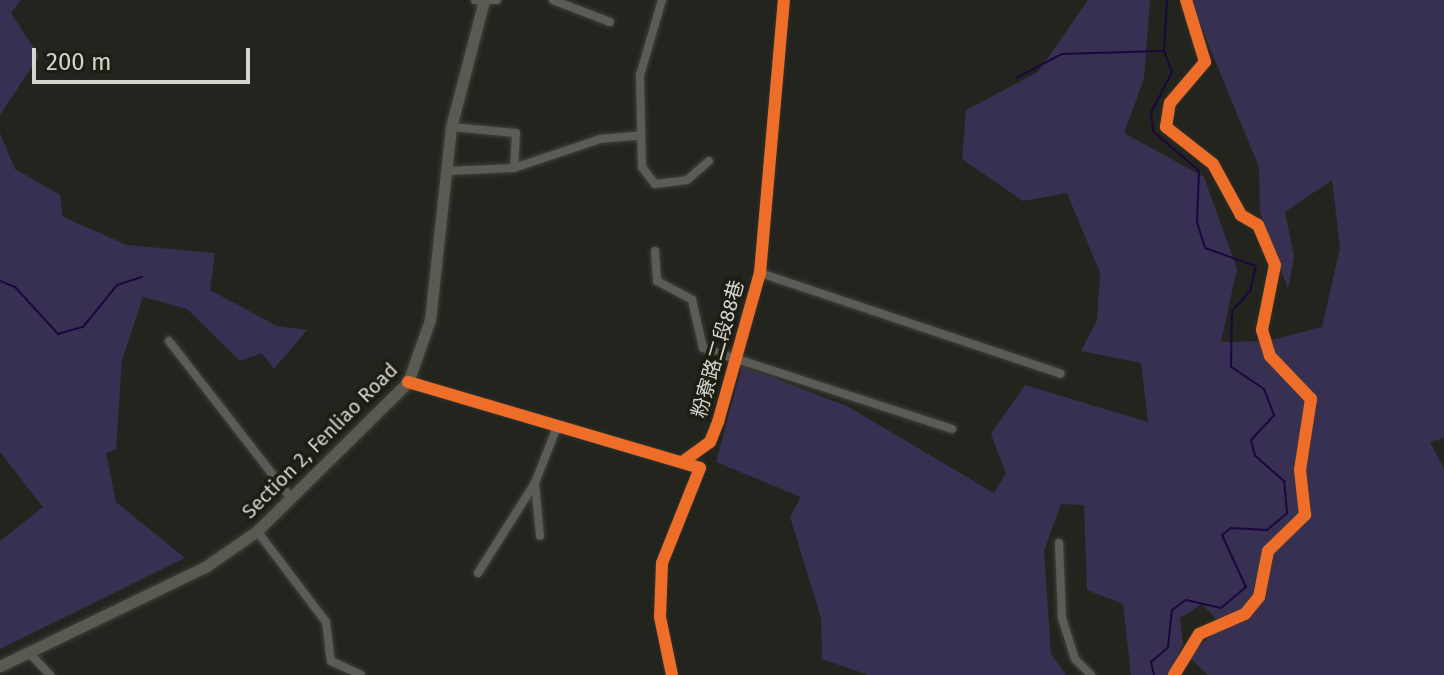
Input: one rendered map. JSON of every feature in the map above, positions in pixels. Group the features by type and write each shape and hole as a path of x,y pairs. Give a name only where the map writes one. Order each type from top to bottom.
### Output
{"main road":[{"name":"Section 2, Fenliao Road","path":"0,666 205,567 257,531 408,382 430,320 451,127 480,1"}],"street":[{"path":"480,1 497,0"},
{"path":"553,0 610,22"},
{"path":"662,0 640,75 638,136 642,167 655,184 687,180 709,161"},
{"name":"粉寮路二段88巷","path":"685,460 710,442 740,359 760,273 768,140 778,101 784,0"},
{"path":"1174,675 1199,634 1245,614 1259,597 1268,551 1305,515 1300,470 1311,399 1270,356 1262,330 1275,265 1258,225 1241,215 1213,164 1166,127 1170,103 1205,62 1186,0"},
{"path":"451,127 516,133 514,168"},
{"path":"448,171 514,168 600,139 638,136"},
{"name":"粉寮路二段88巷","path":"655,251 657,281 692,300 696,340 740,359 952,429"},
{"name":"粉寮路二段88巷","path":"760,273 1061,374"},
{"path":"169,341 290,497"},
{"path":"408,382 556,429 685,460 701,477 662,563 659,598 672,675"},
{"path":"478,573 535,483 556,429"},
{"path":"535,483 540,536"},
{"path":"257,531 326,622 331,661 361,675"},
{"path":"1059,543 1062,618 1075,659 1091,675"},
{"path":"28,652 50,675"}],"shaded area":[{"path":"0,0 21,0 11,13 39,56 0,115"},
{"path":"1088,0 1150,0 1144,79 1124,133 1204,177 1237,269 1221,342 1268,341 1322,327 1340,248 1332,180 1285,212 1294,257 1288,289 1260,213 1259,167 1190,0 1444,0 1444,438 1430,442 1444,468 1444,675 1208,675 1188,656 1222,625 1202,604 1180,618 1183,644 1169,675 1131,675 1123,604 1087,590 1084,505 1061,504 1044,551 1051,654 1066,675 868,675 822,659 821,618 790,517 801,497 716,462 742,366 847,406 994,493 1006,473 991,434 1025,385 1148,422 1141,363 1081,351 1097,320 1100,273 1067,193 1023,201 962,159 966,110 1038,72"},
{"path":"0,133 15,169 60,195 63,217 127,245 215,253 210,290 277,326 307,330 274,369 262,353 240,361 187,309 143,297 122,360 116,449 106,453 116,502 185,558 0,649 0,541 43,507 0,452"}],"waterway":[{"path":"1154,675 1151,662 1168,647 1172,610 1186,600 1221,608 1246,587 1222,535 1231,528 1267,530 1287,513 1284,481 1255,456 1251,440 1274,415 1264,389 1231,367 1232,311 1250,291 1256,266 1205,248 1197,221 1199,171 1153,131 1151,113 1172,72 1164,51 1167,0"},
{"path":"1016,78 1062,54 1162,51"},
{"path":"0,281 15,287 58,334 83,327 117,285 142,277"}],"cycle path":[{"path":"685,460 710,442 760,273 784,0"},
{"path":"1174,675 1199,634 1245,614 1259,597 1268,551 1305,515 1300,470 1311,399 1270,356 1262,330 1275,265 1258,225 1241,215 1213,164 1166,127 1170,103 1205,62 1186,0"},
{"path":"408,382 700,468 662,563 660,617 672,675"}]}
